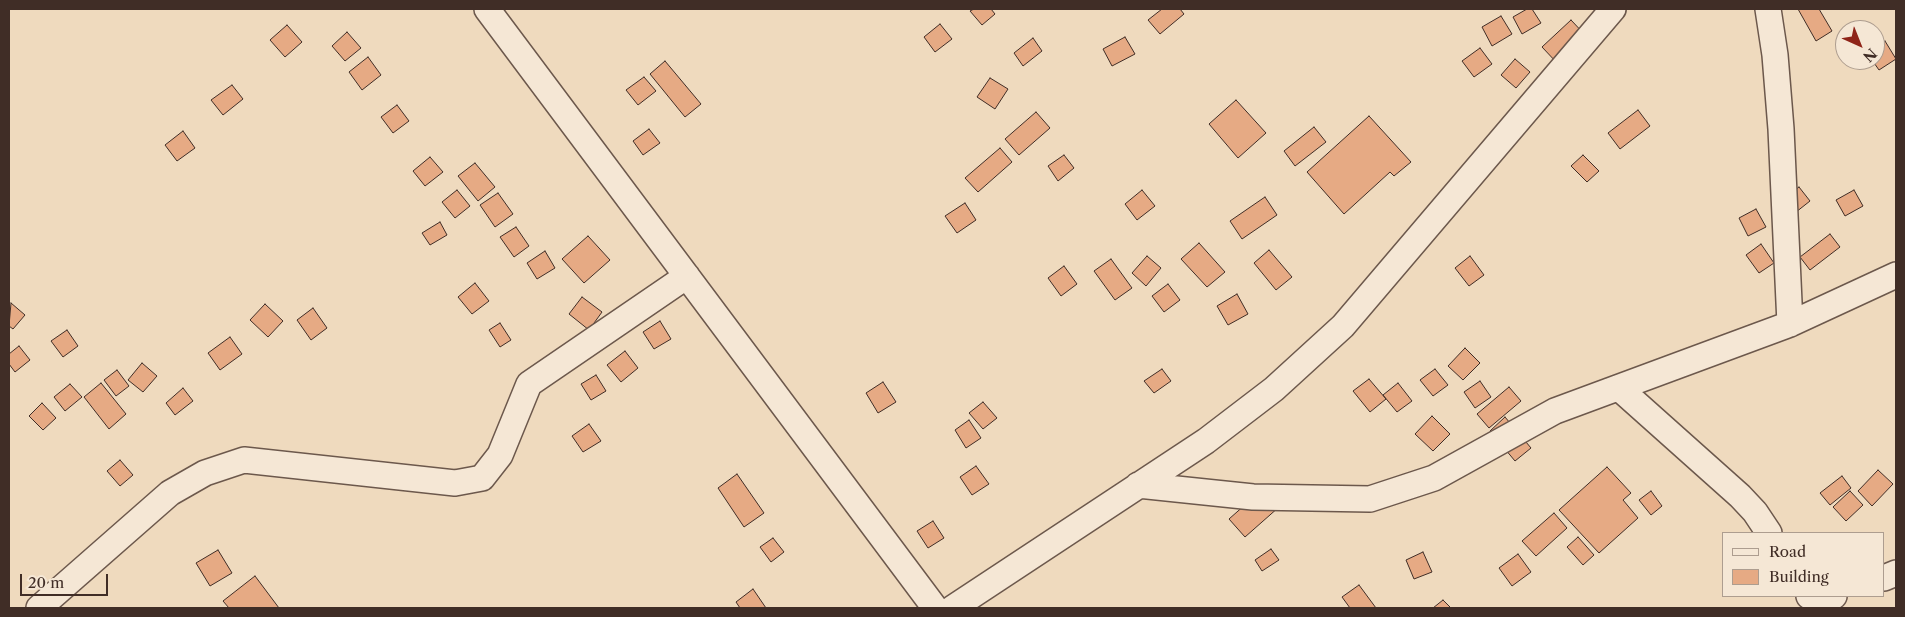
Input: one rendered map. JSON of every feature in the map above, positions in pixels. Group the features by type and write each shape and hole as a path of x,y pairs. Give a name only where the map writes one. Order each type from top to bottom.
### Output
{"street":[{"path":"487,9 935,608"},
{"path":"953,608 1138,484 1206,441 1274,389 1343,326 1613,9"},
{"path":"1768,9 1775,56 1781,129 1790,324"},
{"path":"1138,484 1253,497 1370,499 1434,478 1555,411 1790,324 1896,275"},
{"path":"39,608 170,493 205,473 244,460 455,483 482,478 500,455 529,384 687,276"},
{"path":"1619,388 1740,496 1768,532"}],"building":[{"path":"974,9 991,9 995,14 982,25 970,11"},
{"path":"1162,9 1180,9 1184,14 1160,34 1148,20"},
{"path":"1527,9 1532,9 1541,23 1522,34 1513,17"},
{"path":"1798,9 1819,9 1832,31 1816,41"},
{"path":"1501,16 1512,34 1492,46 1482,27"},
{"path":"1571,20 1587,37 1558,64 1542,47"},
{"path":"940,24 952,39 935,52 924,37"},
{"path":"287,25 302,42 285,57 270,40"},
{"path":"347,32 361,48 345,61 332,46"},
{"path":"1125,37 1135,54 1112,66 1103,49"},
{"path":"1033,38 1042,51 1023,66 1014,53"},
{"path":"1885,41 1896,59 1885,66"},
{"path":"1480,48 1492,64 1474,77 1462,61"},
{"path":"368,57 381,75 362,90 349,72"},
{"path":"1515,59 1530,72 1516,88 1501,75"},
{"path":"665,61 701,104 685,117 650,74"},
{"path":"644,77 656,91 638,105 626,90"},
{"path":"990,78 1008,89 995,109 977,97"},
{"path":"232,85 243,99 223,115 211,100"},
{"path":"1236,100 1266,133 1238,158 1209,124"},
{"path":"397,105 409,121 393,133 381,117"},
{"path":"1638,110 1650,126 1620,149 1608,133"},
{"path":"1036,112 1050,128 1019,155 1005,139"},
{"path":"1369,116 1411,162 1394,176 1390,172 1344,214 1307,172"},
{"path":"1314,127 1326,142 1295,166 1284,151"},
{"path":"649,129 660,143 643,155 633,141"},
{"path":"183,131 195,148 177,161 165,145"},
{"path":"1000,148 1012,162 978,192 965,178"},
{"path":"1064,155 1074,168 1058,181 1048,166"},
{"path":"1583,155 1599,171 1587,182 1571,166"},
{"path":"430,157 443,172 425,186 413,171"},
{"path":"475,163 495,187 478,201 458,176"},
{"path":"1799,187 1810,201 1791,216 1780,202"},
{"path":"457,190 470,206 455,218 442,202"},
{"path":"1142,190 1155,206 1137,220 1125,204"},
{"path":"1854,190 1863,206 1845,216 1836,200"},
{"path":"498,193 513,214 495,227 480,205"},
{"path":"1265,197 1277,215 1242,239 1230,221"},
{"path":"965,203 976,220 957,233 945,216"},
{"path":"1756,209 1766,227 1748,236 1739,218"},
{"path":"440,222 447,235 430,245 422,233"},
{"path":"516,227 529,246 514,257 500,237"},
{"path":"1830,234 1840,247 1810,270 1800,257"},
{"path":"588,236 610,260 584,283 562,259"},
{"path":"1199,243 1225,272 1207,287 1181,259"},
{"path":"1761,244 1774,263 1759,273 1746,255"},
{"path":"1269,250 1292,277 1276,290 1254,263"},
{"path":"545,251 555,268 537,279 527,263"},
{"path":"1147,256 1161,268 1146,286 1132,273"},
{"path":"1470,256 1484,275 1469,286 1455,268"},
{"path":"1111,259 1132,288 1115,300 1094,271"},
{"path":"1064,266 1077,284 1061,296 1048,278"},
{"path":"475,283 489,301 472,314 458,297"},
{"path":"1168,284 1180,300 1164,312 1152,296"},
{"path":"1237,294 1248,314 1228,325 1217,306"},
{"path":"582,297 602,312 589,330 569,314"},
{"path":"11,303 25,315 13,329 9,326"},
{"path":"265,304 283,321 268,337 250,320"},
{"path":"313,308 327,328 311,340 297,320"},
{"path":"660,321 671,339 654,349 643,332"},
{"path":"500,323 511,340 500,347 489,330"},
{"path":"67,330 78,346 63,357 51,341"},
{"path":"230,337 242,354 220,370 208,353"},
{"path":"19,346 30,360 15,372 9,364 9,354"},
{"path":"1465,348 1480,363 1463,380 1448,366"},
{"path":"625,351 638,368 621,382 607,365"},
{"path":"142,363 157,376 143,392 128,380"},
{"path":"1162,369 1171,381 1154,393 1144,381"},
{"path":"1435,369 1448,385 1433,396 1420,380"},
{"path":"117,370 129,386 116,396 104,380"},
{"path":"596,375 606,391 591,400 581,384"},
{"path":"1369,379 1386,399 1370,412 1353,391"},
{"path":"1480,381 1491,397 1475,408 1464,392"},
{"path":"883,382 896,402 878,413 866,393"},
{"path":"101,383 126,414 109,429 84,397"},
{"path":"1398,383 1412,401 1397,412 1383,395"},
{"path":"70,384 82,397 65,411 54,397"},
{"path":"1509,387 1521,401 1489,428 1477,414"},
{"path":"183,388 193,401 175,415 166,403"},
{"path":"983,402 997,418 983,429 969,413"},
{"path":"42,403 56,418 43,430 29,416"},
{"path":"1432,416 1450,434 1433,451 1415,434"},
{"path":"1505,417 1531,448 1515,461 1490,431"},
{"path":"969,420 981,438 966,448 955,430"},
{"path":"589,424 601,441 583,452 572,436"},
{"path":"120,460 133,475 120,486 107,471"},
{"path":"976,466 989,484 972,495 960,477"},
{"path":"1607,467 1631,493 1623,500 1638,518 1599,553 1559,510"},
{"path":"1878,470 1893,484 1872,506 1858,491"},
{"path":"737,474 764,513 744,527 718,488"},
{"path":"1842,476 1851,488 1830,505 1820,493"},
{"path":"1263,489 1279,507 1245,537 1229,519"},
{"path":"1651,491 1662,506 1651,515 1639,500"},
{"path":"1850,491 1863,505 1846,521 1833,507"},
{"path":"1554,513 1567,528 1536,556 1522,541"},
{"path":"933,521 944,538 928,548 917,531"},
{"path":"1578,537 1594,555 1583,565 1567,547"},
{"path":"773,538 784,552 771,562 760,547"},
{"path":"1271,549 1279,560 1262,571 1255,560"},
{"path":"218,550 232,573 210,586 196,563"},
{"path":"1423,552 1432,572 1414,579 1406,560"},
{"path":"1518,554 1531,572 1512,586 1499,568"},
{"path":"255,576 279,608 229,608 223,601"},
{"path":"1359,585 1376,608 1350,608 1342,597"},
{"path":"753,589 766,608 740,608 736,602"},
{"path":"1443,600 1451,608 1433,608"}]}
